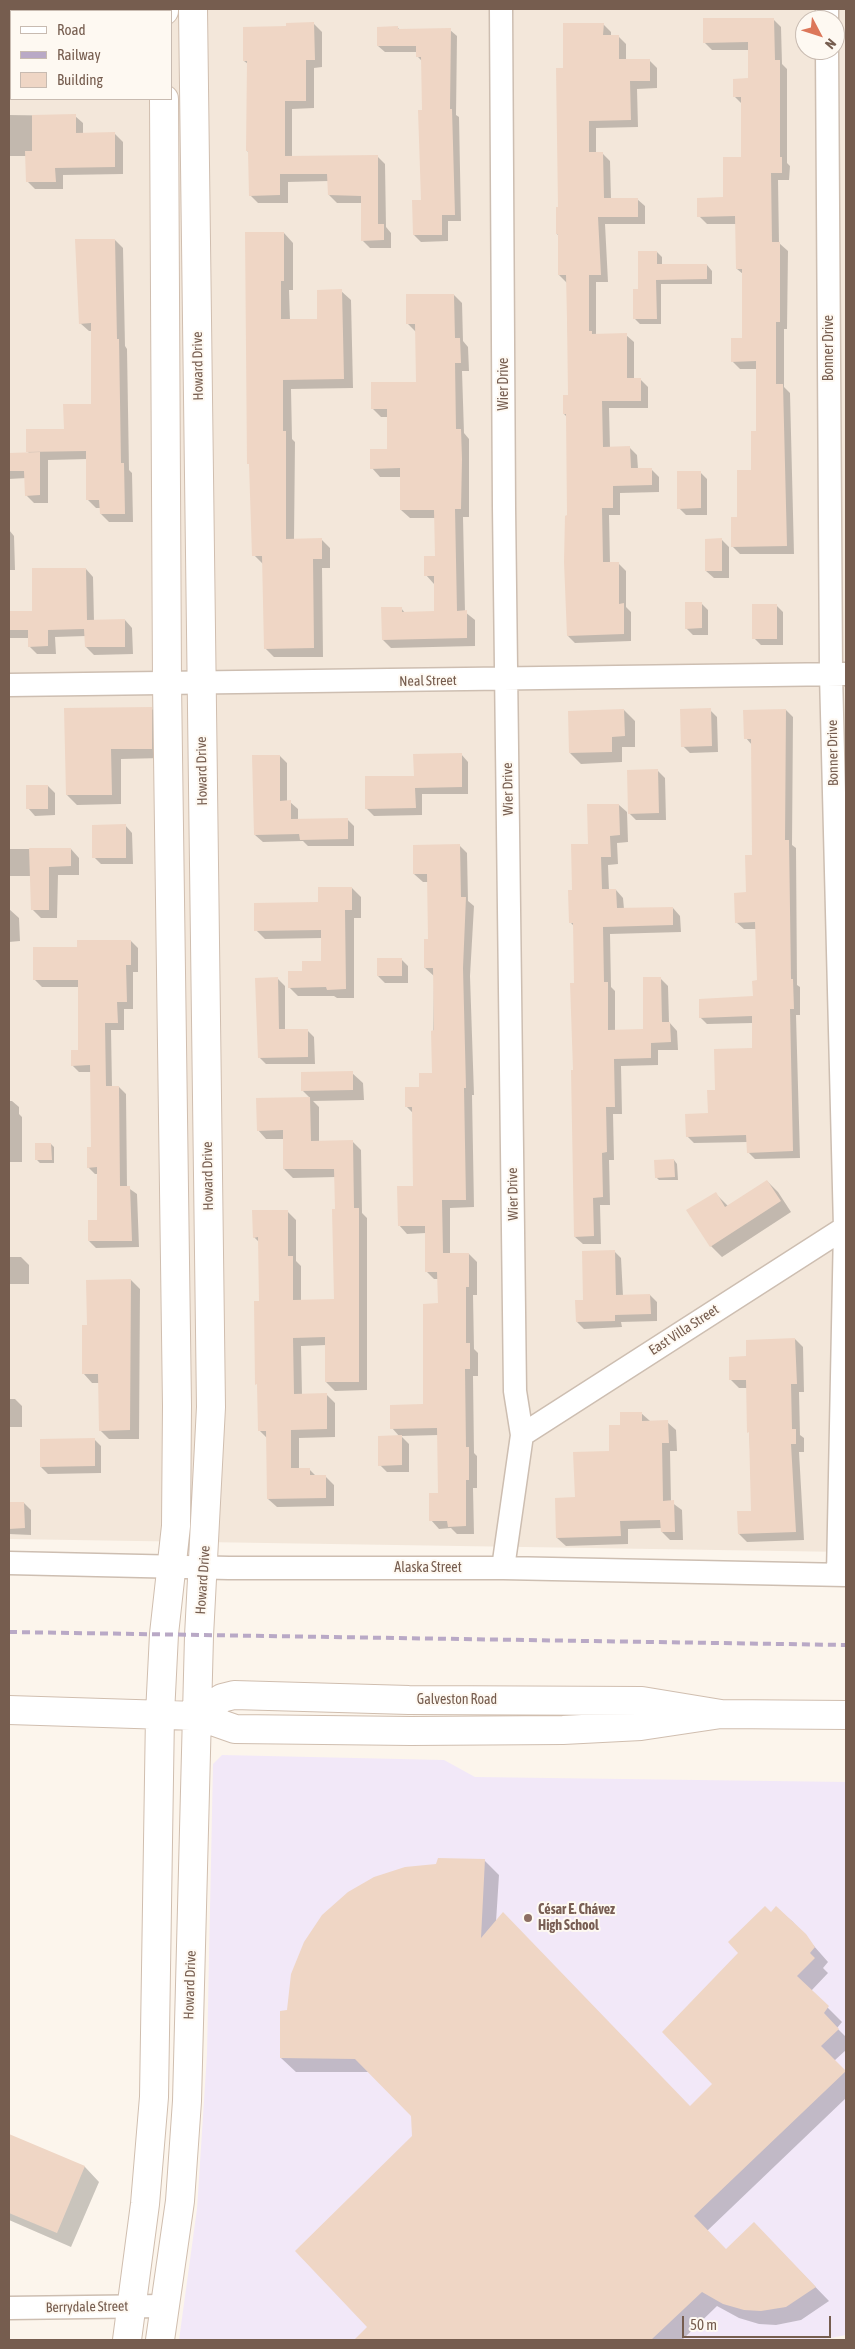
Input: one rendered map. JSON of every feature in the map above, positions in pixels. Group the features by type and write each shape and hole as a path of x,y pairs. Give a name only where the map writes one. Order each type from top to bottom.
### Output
{"main road":[{"name":"Howard Drive","path":"160,2340 180,2202 188,2043 198,1716 211,1407 193,9"},
{"path":"127,2340 150,2153 154,2097 160,1714 171,1566 176,1526 177,1406 167,682 164,100"},
{"path":"165,259 197,256"},
{"path":"166,492 199,491"},
{"path":"172,1024 206,1023"},
{"name":"Galveston Road","path":"198,1716 222,1698 234,1695 409,1700 642,1702 721,1714 846,1715"},
{"path":"522,1700 522,1730"},
{"name":"Galveston Road","path":"9,1710 198,1716 235,1729 522,1730 641,1726 721,1714"},
{"path":"155,2043 188,2043"}],"street":[{"name":"Wier Drive","path":"501,9 506,680 515,1391 522,1435 503,1568"},
{"name":"Bonner Drive","path":"827,60 846,1228 842,1575"},
{"name":"Neal Street","path":"9,685 506,680 838,674"},
{"name":"East Villa Street","path":"522,1435 846,1228"},
{"name":"Alaska Street","path":"9,1563 204,1567 503,1568 842,1575"},
{"name":"Berrydale Street","path":"9,2308 164,2306"}],"shaded area":[{"path":"9,9 846,9 846,1552 9,1539"},
{"name":"César E. Chávez High School","path":"222,1755 444,1760 475,1777 846,1782 846,2335 820,2340 179,2340 197,2209 207,2054 213,1764"}],"building":[{"path":"703,18 774,18 775,60 780,60 780,157 782,157 782,173 771,173 772,242 780,242 780,322 776,322 776,384 783,384 787,546 731,547 731,517 737,517 737,470 751,470 751,431 756,431 756,361 731,362 731,338 742,338 742,269 736,269 735,216 697,217 697,198 723,197 723,157 741,157 741,97 733,97 733,79 748,78 748,42 703,43"},
{"path":"314,22 315,60 306,60 306,101 285,101 285,156 378,155 378,224 384,224 384,240 361,241 361,196 328,195 327,174 280,174 280,195 249,196 248,151 246,151 247,61 243,61 243,27 286,26 286,23"},
{"path":"563,23 604,23 603,35 619,35 619,59 650,59 650,81 630,81 631,120 589,121 589,152 603,152 604,198 638,198 638,217 598,217 601,275 589,275 589,331 592,331 592,334 627,333 627,378 641,378 641,401 602,401 603,447 630,446 631,468 652,468 652,485 613,486 613,508 602,508 603,562 619,562 619,604 624,603 624,634 567,636 564,562 565,516 567,515 566,414 563,414 563,395 568,395 566,275 558,275 558,234 556,234 556,207 558,207 556,68 563,68"},
{"path":"398,26 398,29 451,28 450,109 452,109 455,215 442,215 442,235 413,235 412,200 421,200 418,110 422,110 421,57 416,57 416,46 377,46 377,27"},
{"path":"76,114 76,133 115,132 115,167 55,168 56,182 26,182 25,151 32,151 32,115"},
{"path":"245,232 284,232 284,281 281,281 281,319 317,319 317,290 342,289 344,379 283,380 283,431 286,431 286,539 322,538 322,559 313,559 314,648 264,649 262,556 252,556 249,464 247,464"},
{"path":"75,239 115,239 121,463 124,463 125,514 100,514 99,500 86,500 86,451 26,452 26,429 64,429 63,404 91,404 91,323 79,324"},
{"path":"638,251 657,251 657,264 707,264 707,279 656,280 657,319 633,319 633,289 638,289"},
{"path":"406,294 454,294 455,338 460,338 461,363 455,363 456,429 461,429 462,459 461,509 455,509 457,611 467,610 467,638 382,640 381,607 402,607 402,612 434,611 434,576 424,576 424,556 435,556 434,510 400,510 400,468 370,469 370,449 387,449 387,409 371,409 371,382 416,382 415,324 406,324"},
{"path":"40,452 40,495 25,496 24,471 9,471 9,453"},
{"path":"677,471 701,471 701,508 677,509"},
{"path":"722,538 722,571 705,571 705,539"},
{"path":"32,568 86,568 87,620 125,619 125,647 85,647 84,629 48,630 48,646 28,647 28,630 9,630 9,611 32,611"},
{"path":"685,602 702,602 702,628 685,629"},
{"path":"752,604 777,604 777,639 752,639"},
{"path":"152,707 152,749 111,749 112,795 66,795 64,708"},
{"path":"711,708 712,746 681,747 680,709"},
{"path":"624,709 625,736 612,737 612,752 569,753 568,711"},
{"path":"786,709 785,840 789,840 791,979 793,979 794,1009 790,1009 793,1151 747,1153 746,1135 686,1137 685,1114 708,1113 707,1090 715,1090 714,1049 752,1048 752,1016 699,1018 699,999 753,996 752,981 757,980 755,922 735,923 734,893 746,892 745,855 752,855 751,739 744,739 743,710"},
{"path":"462,753 462,787 415,788 416,808 365,809 365,776 414,776 413,754"},
{"path":"252,755 280,755 280,801 291,800 291,819 348,818 348,839 300,840 299,834 254,835"},
{"path":"658,769 659,813 628,814 627,770"},
{"path":"26,785 48,785 48,809 26,809"},
{"path":"587,804 619,804 620,835 610,836 611,857 601,857 602,889 616,889 617,908 673,907 673,925 603,927 604,982 608,982 608,1030 643,1029 643,977 661,977 662,1022 670,1022 671,1042 651,1043 651,1058 614,1059 615,1107 606,1107 607,1152 602,1153 603,1197 593,1198 594,1236 574,1237 571,1070 573,1070 570,983 574,983 573,923 569,923 568,890 572,890 571,844 588,844"},
{"path":"126,824 126,858 92,858 92,825"},
{"path":"460,844 461,897 466,897 463,968 466,1200 442,1200 443,1253 469,1253 469,1287 466,1287 466,1343 470,1343 470,1369 465,1369 466,1447 469,1447 469,1480 466,1480 466,1526 448,1527 447,1521 429,1521 429,1493 438,1493 437,1428 390,1429 390,1405 423,1404 423,1304 438,1303 437,1272 425,1272 425,1226 398,1226 397,1186 413,1186 412,1107 405,1107 405,1087 419,1087 419,1073 432,1073 431,1031 434,1030 433,968 424,968 424,939 428,939 427,874 413,874 413,845"},
{"path":"29,848 71,848 71,866 49,867 49,910 31,910"},
{"path":"318,887 352,887 352,910 345,910 346,989 327,990 326,987 288,988 288,971 302,971 302,961 321,961 321,930 254,931 254,903 318,902"},
{"path":"77,940 131,940 131,965 126,965 127,1002 117,1002 118,1023 105,1023 106,1086 119,1086 120,1186 130,1186 132,1241 88,1241 88,1220 97,1220 97,1167 87,1168 87,1147 91,1147 90,1065 71,1066 71,1050 78,1050 78,980 33,980 33,947 77,947"},
{"path":"377,958 402,958 402,976 377,976"},
{"path":"278,977 279,1029 308,1029 308,1057 258,1058 255,978"},
{"path":"353,1071 353,1090 301,1091 301,1072"},
{"path":"310,1097 311,1141 353,1140 354,1208 359,1208 359,1382 325,1382 325,1337 293,1338 294,1394 327,1393 327,1429 291,1430 291,1468 310,1468 310,1475 326,1475 326,1498 267,1499 266,1431 258,1431 257,1384 255,1385 254,1301 259,1301 258,1237 253,1238 252,1210 288,1210 288,1256 293,1256 293,1300 334,1299 332,1209 335,1209 334,1169 283,1169 283,1130 257,1131 256,1098"},
{"path":"35,1143 51,1143 52,1160 35,1160"},
{"path":"674,1159 675,1177 655,1178 654,1160"},
{"path":"767,1180 781,1201 710,1247 686,1210 716,1192 725,1207"},
{"path":"615,1250 616,1295 650,1294 651,1314 615,1315 615,1321 576,1322 575,1300 583,1300 582,1251"},
{"path":"131,1279 130,1430 99,1431 98,1374 82,1374 82,1325 87,1325 86,1280"},
{"path":"795,1338 797,1384 791,1384 792,1429 796,1429 796,1444 791,1444 796,1532 738,1534 737,1511 751,1511 749,1432 747,1433 746,1380 729,1380 729,1357 746,1356 746,1340"},
{"path":"620,1412 642,1412 642,1421 668,1420 669,1443 662,1443 663,1501 674,1500 675,1532 661,1532 660,1520 620,1521 621,1536 556,1538 555,1498 575,1497 573,1452 609,1451 609,1425 620,1425"},
{"path":"402,1435 402,1465 378,1466 378,1436"},
{"path":"95,1438 95,1466 40,1467 40,1439"},
{"path":"9,1502 24,1502 25,1528 9,1529"},
{"path":"438,1858 485,1859 481,1938 503,1912 690,2106 712,2084 662,2032 738,1953 728,1942 765,1906 771,1912 776,1906 806,1934 815,1947 810,1953 815,1958 797,1976 829,2006 824,2013 839,2029 821,2046 846,2071 694,2216 726,2249 754,2222 816,2287 786,2307 761,2311 744,2310 723,2304 702,2292 651,2340 354,2340 367,2327 295,2251 412,2136 411,2116 355,2059 280,2058 280,2011 287,2010 291,1974 304,1942 322,1915 348,1892 374,1877 405,1867 436,1864"},
{"path":"9,2134 85,2166 57,2233 9,2213"}],"railway":[{"path":"9,1632 846,1645"}],"place":[{"name":"César E. Chávez High School","path":"528,1918"}]}
